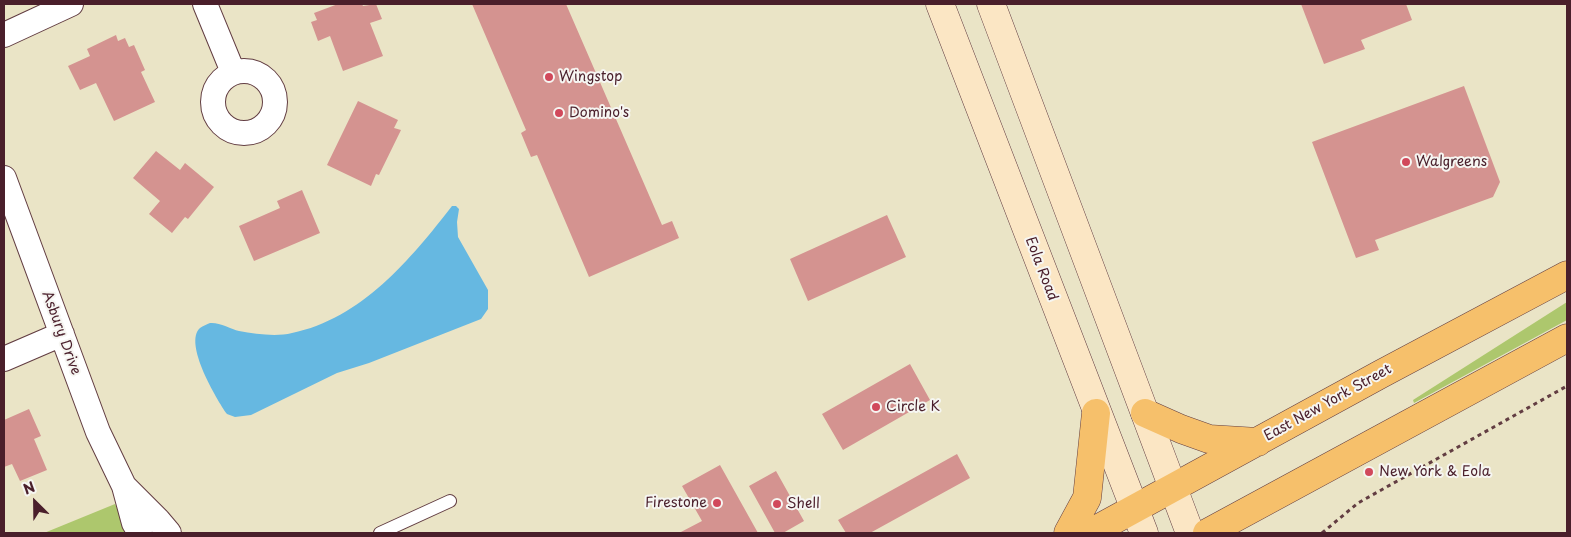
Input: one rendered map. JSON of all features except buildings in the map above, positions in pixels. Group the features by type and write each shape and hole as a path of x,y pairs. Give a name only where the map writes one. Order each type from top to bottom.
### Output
{"main road":[{"name":"Eola Road","path":"940,4 1139,521"},
{"path":"991,4 1190,533"},
{"name":"East New York Street","path":"1090,533 1139,521 1172,488 1380,374 1567,275"},
{"path":"1207,533 1567,338"},
{"path":"1068,533 1087,498 1096,413"},
{"path":"1145,414 1209,439 1258,442"}],"street":[{"path":"4,35 71,4"},
{"path":"205,4 232,72"},
{"name":"Asbury Drive","path":"4,178 98,432 124,486 134,523 140,533"},
{"path":"4,359 62,334"},
{"name":"Asbury Drive","path":"124,486 158,520 168,533"}],"lane":[{"path":"380,533 450,501"}],"path":[{"path":"1322,533 1358,503 1567,386"}],"green space":[{"path":"1567,302 1567,320 1414,403 1413,400"},
{"path":"115,504 129,533 44,533"}],"water":[{"path":"452,206 456,206 459,209 457,222 458,237 488,290 488,309 481,319 369,363 337,373 251,415 235,417 227,414 216,397 198,358 196,335 200,328 209,323 214,323 239,331 279,335 317,326 340,315 362,301 402,266"}],"place":[{"name":"Wingstop","path":"549,77"},
{"name":"Domino's","path":"559,113"},
{"name":"Walgreens","path":"1406,162"},
{"name":"Circle K","path":"876,407"},
{"name":"New York & Eola","path":"1369,472"},
{"name":"Firestone","path":"717,503"},
{"name":"Shell","path":"777,504"}]}
